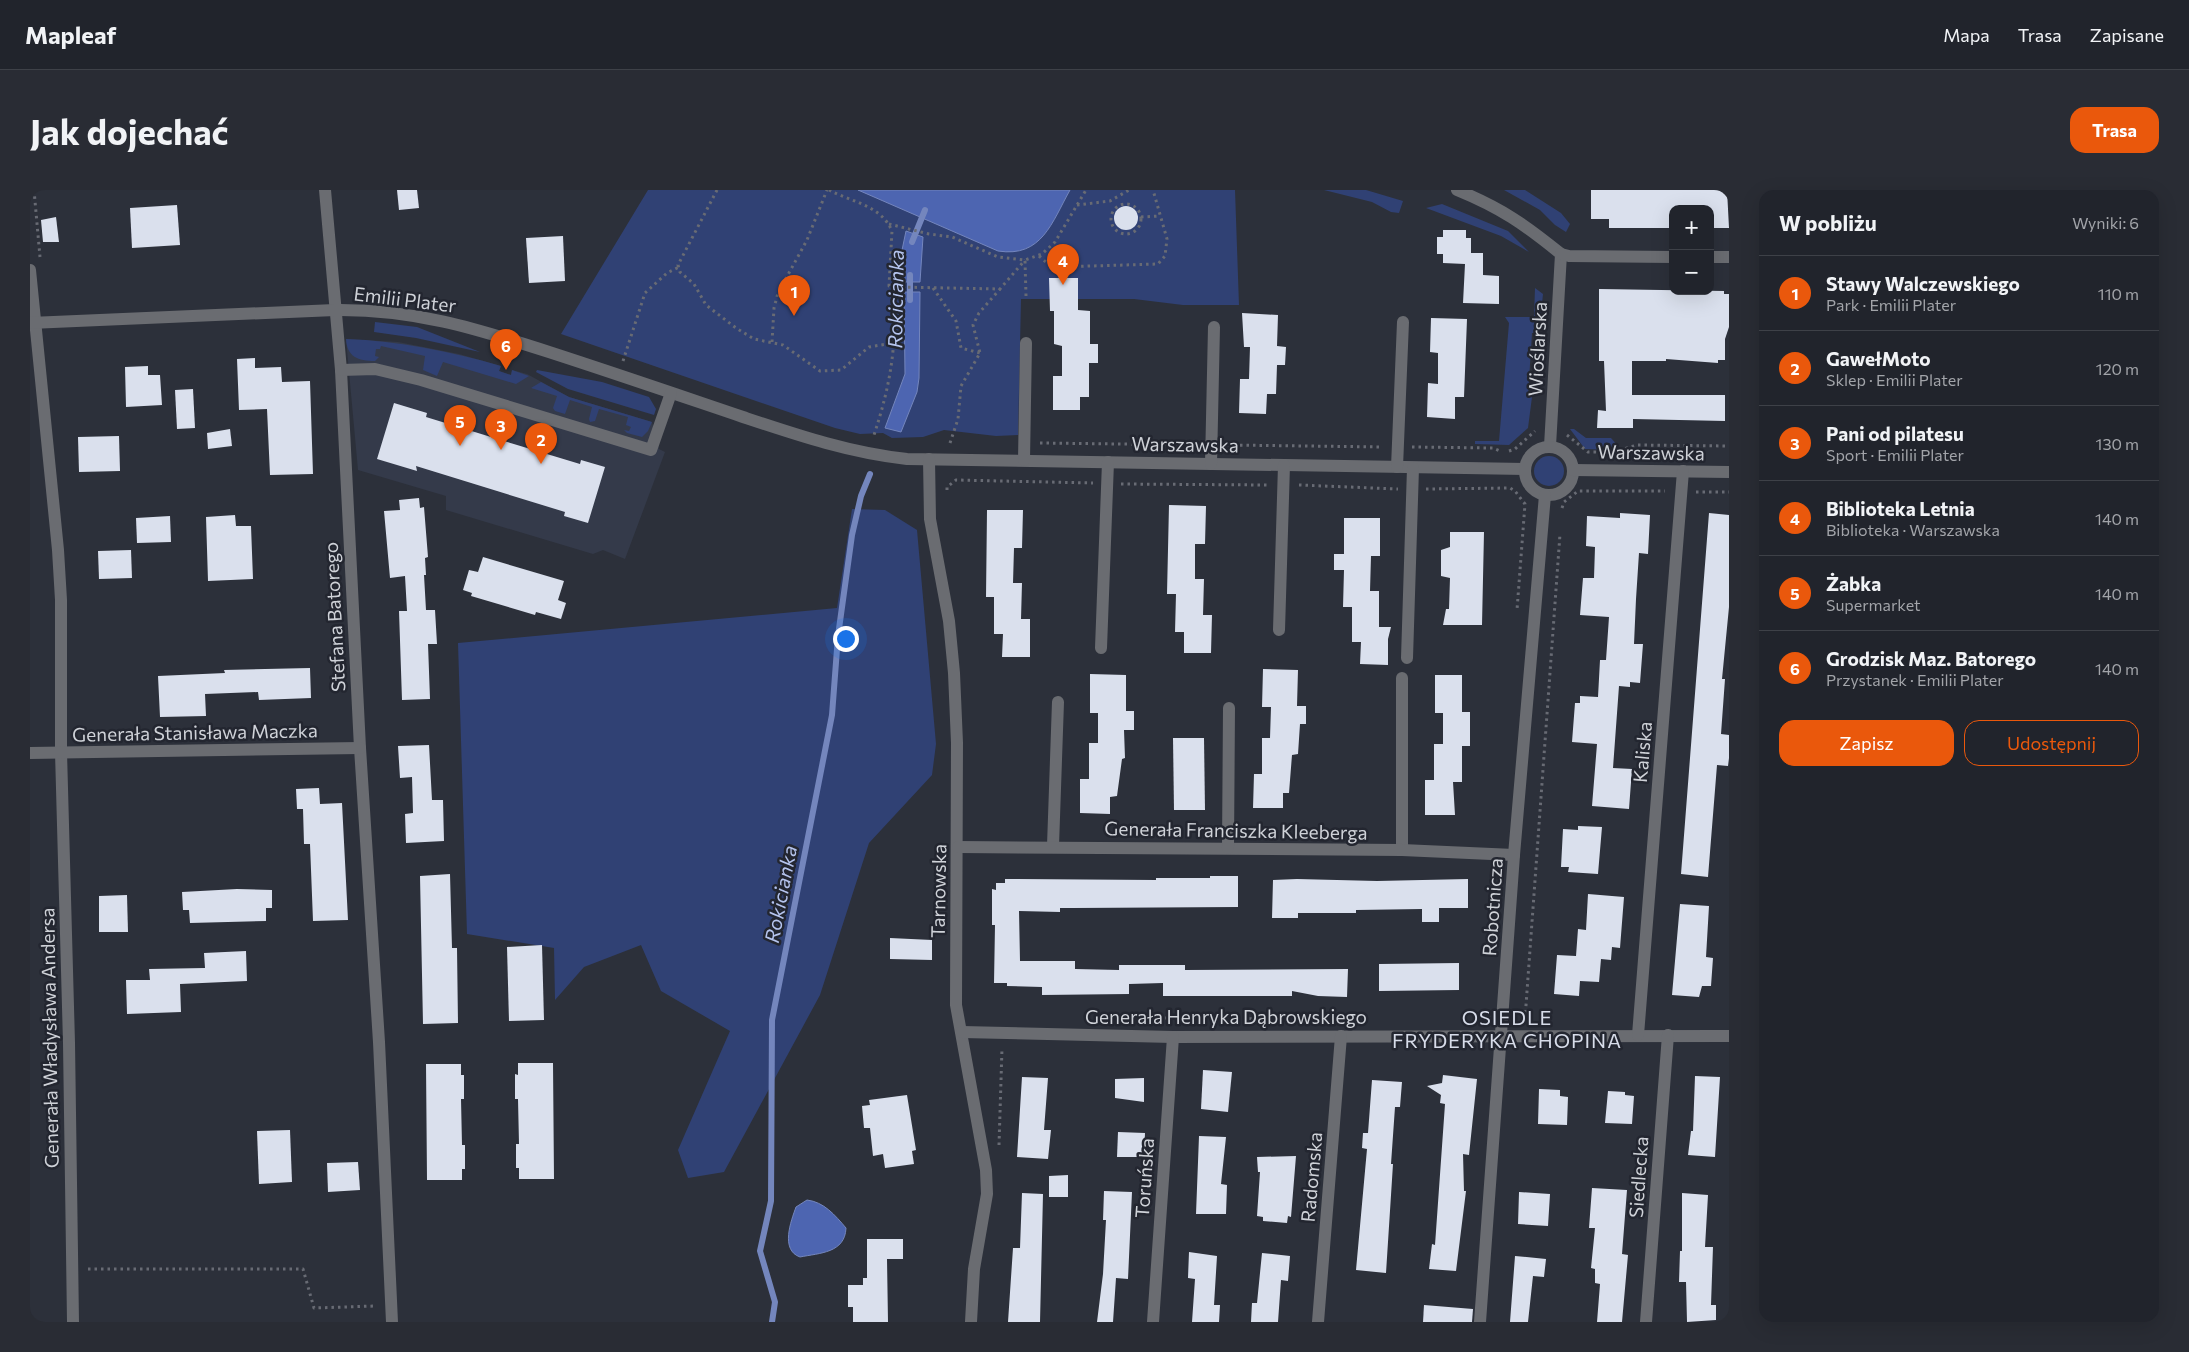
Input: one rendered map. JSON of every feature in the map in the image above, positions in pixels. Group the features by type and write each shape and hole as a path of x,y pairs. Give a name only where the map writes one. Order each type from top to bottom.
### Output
{"street":[{"name":"Stefana Batorego","path":"325,190 341,370 360,748 379,1042 392,1322"},
{"path":"1457,190 1494,205 1561,254 1569,256 1669,257"},
{"name":"Wioślarska","path":"1550,446 1561,254"},
{"path":"1714,257 1729,257"},
{"name":"Generała Władysława Andersa","path":"35,267 33,323 58,558 73,1322"},
{"name":"Emilii Plater","path":"33,323 335,310 394,312 458,324 845,449"},
{"path":"1397,467 1403,322"},
{"path":"1210,464 1214,328"},
{"path":"1024,460 1026,343"},
{"path":"341,370 375,369 421,380 651,450 671,393"},
{"path":"1545,495 1528,484 1524,469 1526,462 1535,450 1550,446"},
{"name":"Warszawska","path":"1545,495 1554,494 1566,488 1570,483 1573,470 1568,456 1557,448 1550,446"},
{"name":"Warszawska","path":"845,449 887,456 929,459 1524,469"},
{"name":"Tarnowska","path":"929,459 930,518 949,621 954,673 958,847 955,998 986,1170 987,1194 974,1269 970,1322"},
{"path":"1101,648 1108,462"},
{"path":"1279,630 1284,465"},
{"path":"1407,658 1413,468"},
{"name":"Warszawska","path":"1573,470 1729,472"},
{"name":"Kaliska","path":"1638,1035 1683,471"},
{"name":"Robotnicza","path":"1480,1322 1514,856 1545,495"},
{"path":"1402,678 1402,850"},
{"path":"1054,846 1058,702"},
{"path":"1228,848 1229,708"},
{"name":"Generała Stanisława Maczka","path":"30,753 360,748"},
{"name":"Generała Franciszka Kleeberga","path":"958,847 1054,846 1402,850 1514,856"},
{"name":"Generała Henryka Dąbrowskiego","path":"962,1032 1173,1037 1729,1036"},
{"name":"Radomska","path":"1318,1322 1341,1036"},
{"name":"Siedlecka","path":"1646,1322 1668,1036"},
{"name":"Toruńska","path":"1153,1322 1173,1037"}],"path":[{"path":"34,190 35,267"},
{"path":"716,190 679,259 679,267 683,275 694,284 706,306 748,336 760,342 772,342 786,347 816,369 831,371 847,366 869,347 887,344 896,337"},
{"path":"772,342 774,308 778,293 807,240 828,190 877,211 889,224 892,240 889,286 1000,289"},
{"path":"889,224 923,233 952,237 998,258 1025,260 1039,256 1058,238 1086,190"},
{"path":"1077,205 1098,203 1117,198 1129,190"},
{"path":"1039,256 1047,264 1057,267 1158,264 1162,262 1167,250 1168,239 1153,190"},
{"path":"1117,198 1119,205"},
{"path":"1119,205 1132,205 1141,217 1136,231 1127,235 1117,232 1110,219 1113,210 1119,205"},
{"path":"1141,217 1160,216"},
{"path":"950,443 958,419 961,386 980,353 973,325 979,313 1025,260"},
{"path":"1025,260 1026,296"},
{"path":"622,363 645,293 667,273 679,267"},
{"path":"878,440 873,439 892,376 898,287"},
{"path":"933,288 956,321 961,348 980,353"},
{"path":"1025,445 1052,442 1493,448 1512,451 1535,432 1536,427"},
{"path":"1566,432 1582,450 1588,452 1613,452 1637,445 1729,446"},
{"path":"942,443 959,443"},
{"path":"952,483 956,480 968,480 1412,489 1510,488 1515,491 1524,504 1517,613"},
{"path":"1561,514 1564,502 1578,491 1729,492"},
{"path":"1525,1020 1560,531"},
{"path":"1147,1018 1286,1018"},
{"path":"1503,1019 1534,1020"},
{"path":"72,1269 303,1269 314,1308 391,1306"}],"shaded area":[{"path":"648,190 1235,190 1239,305 1183,305 1134,299 1021,299 1018,435 996,436 944,430 923,437 892,438 883,433 860,434 835,428 561,334"},
{"path":"858,190 1070,190 1044,235 1025,249 1013,252 998,251"},
{"path":"1324,190 1366,190 1403,201 1399,213 1391,212 1372,202"},
{"path":"1504,190 1525,190 1561,213 1570,224 1566,232 1555,225 1540,210"},
{"path":"1442,204 1508,231 1529,252 1501,236 1426,208"},
{"path":"906,231 923,237 920,282 901,282 901,255"},
{"path":"1535,288 1543,294 1539,333 1532,333 1528,396 1532,397 1528,428 1509,445 1475,444 1475,441 1499,441 1509,323 1505,317 1534,317"},
{"path":"904,292 920,292 919,378 917,392 901,432 885,428 905,374"},
{"path":"375,322 417,327 480,352 416,338 374,332"},
{"path":"346,339 398,342 459,354 501,366 499,371 511,375 512,370 527,374 569,397 652,422 659,449 665,452 625,559 603,550 593,554 446,510 446,496 358,470"},
{"path":"346,339 405,344 443,351 501,366 499,371 511,375 512,370 529,376 516,384 443,362 437,376 423,370 425,356 381,346 380,349 376,349 375,356 379,357 375,361 363,360 351,354"},
{"path":"537,370 602,382 649,397 656,409 654,415 568,389 536,372"},
{"path":"541,382 569,397 652,422 648,431 642,437 627,433 624,430 629,431 631,427 626,425 628,417 599,409 595,421 590,422 592,407 570,400 565,414 555,411 553,408 557,396 531,388"},
{"path":"1570,429 1574,429 1586,438 1611,438 1618,446 1610,450 1585,449"},
{"path":"1549,456 1560,460 1564,471 1560,482 1549,486 1538,482 1534,471 1538,460"},
{"path":"852,509 885,510 917,530 936,744 932,775 869,843 820,995 724,1172 688,1178 678,1150 730,1031 661,991 641,945 584,967 555,1000 554,948 467,934 458,643 837,608"},
{"path":"807,1200 824,1206 846,1228 845,1236 836,1247 823,1253 800,1257 790,1248 789,1235 796,1207"}],"building":[{"path":"397,190 417,190 419,208 399,210"},
{"path":"1591,190 1727,190 1729,228 1714,228 1714,205 1669,205 1669,228 1609,228 1609,219 1591,219"},
{"path":"177,205 180,245 132,248 130,208"},
{"path":"1126,206 1135,209 1138,218 1135,227 1126,230 1117,227 1114,218 1117,209"},
{"path":"56,217 59,242 43,242 41,220"},
{"path":"1443,230 1466,230 1466,238 1471,238 1471,253 1483,253 1483,275 1499,276 1499,304 1463,303 1465,264 1443,263 1443,254 1437,254 1437,237 1443,237"},
{"path":"563,236 565,281 529,283 526,238"},
{"path":"1049,278 1078,278 1078,310 1090,311 1090,344 1098,344 1098,363 1089,363 1089,397 1080,397 1080,410 1053,410 1053,376 1062,376 1062,346 1054,344 1054,311 1050,311"},
{"path":"1599,289 1669,290 1669,295 1714,295 1714,291 1724,291 1724,294 1729,294 1729,327 1725,339 1725,360 1718,360 1718,363 1666,359 1666,361 1632,361 1632,395 1725,395 1725,421 1633,419 1633,428 1597,428 1598,410 1606,411 1604,361 1599,361"},
{"path":"1242,313 1278,315 1277,346 1286,347 1285,365 1277,365 1276,394 1267,394 1266,414 1239,413 1240,379 1249,379 1250,347 1244,347"},
{"path":"1431,318 1467,319 1464,397 1455,397 1455,419 1427,417 1428,383 1438,384 1438,353 1430,352"},
{"path":"255,358 255,368 281,367 282,382 310,381 313,474 270,475 267,409 239,410 237,359"},
{"path":"148,366 148,375 160,375 162,405 126,407 125,367"},
{"path":"193,389 195,428 177,429 175,390"},
{"path":"394,403 427,413 426,417 504,441 580,464 581,460 605,467 588,523 564,516 565,512 416,466 417,471 377,459"},
{"path":"230,429 232,446 208,449 207,433"},
{"path":"119,436 120,471 79,472 78,437"},
{"path":"419,498 420,508 424,507 428,557 425,558 426,575 424,575 426,610 435,610 437,644 428,644 430,699 402,700 399,611 407,611 405,576 390,578 384,511 400,510 399,500"},
{"path":"1169,505 1206,506 1205,544 1195,544 1195,579 1204,579 1203,615 1212,615 1211,653 1184,653 1184,632 1175,632 1176,594 1167,594"},
{"path":"987,510 1023,510 1022,548 1014,548 1013,583 1022,583 1021,619 1030,619 1030,657 1002,657 1003,634 994,634 994,597 986,597"},
{"path":"1620,513 1650,515 1648,554 1639,553 1636,599 1634,644 1643,644 1640,683 1630,682 1630,687 1619,686 1613,768 1632,769 1629,809 1592,806 1597,744 1572,742 1575,703 1580,703 1580,696 1598,697 1600,660 1606,660 1609,617 1580,615 1583,578 1594,578 1595,547 1586,546 1587,516 1620,518"},
{"path":"1709,513 1729,515 1729,607 1722,679 1725,679 1721,734 1729,735 1729,758 1728,766 1717,765 1708,877 1681,874"},
{"path":"235,515 236,526 251,526 253,579 208,581 206,517"},
{"path":"170,516 171,542 137,543 136,518"},
{"path":"1344,518 1380,518 1380,556 1371,556 1370,591 1379,591 1379,627 1391,627 1388,639 1388,665 1360,664 1361,642 1352,642 1352,607 1343,607 1344,570 1334,570 1334,554 1344,554"},
{"path":"1450,532 1484,532 1482,625 1443,625 1446,609 1449,609 1450,578 1441,576 1441,550 1450,547"},
{"path":"131,550 132,578 99,579 98,551"},
{"path":"483,557 564,581 558,600 566,603 561,619 536,612 535,615 471,596 472,593 463,590 469,570 478,572"},
{"path":"310,668 311,698 259,700 258,692 205,694 206,716 160,717 158,676 225,673 224,670"},
{"path":"1263,669 1298,670 1297,706 1306,706 1306,724 1300,724 1298,754 1292,755 1289,793 1283,793 1283,808 1253,808 1254,774 1262,774 1262,738 1270,738 1271,707 1262,707"},
{"path":"1090,674 1126,675 1126,711 1134,711 1134,730 1124,730 1125,758 1122,759 1117,796 1110,797 1110,814 1080,813 1080,779 1089,779 1089,743 1098,743 1098,713 1090,713"},
{"path":"1435,675 1462,675 1462,712 1470,712 1470,746 1462,746 1462,782 1453,782 1455,815 1425,815 1425,780 1434,780 1434,744 1443,744 1443,713 1435,713"},
{"path":"1173,738 1204,738 1205,810 1174,810"},
{"path":"429,745 432,800 443,800 444,841 406,843 405,814 413,813 412,777 400,778 398,746"},
{"path":"319,788 320,804 342,803 348,920 313,921 310,844 304,844 303,809 297,809 296,789"},
{"path":"1578,826 1602,827 1598,874 1568,872 1569,867 1561,867 1563,829 1578,830"},
{"path":"450,874 452,948 457,948 458,1023 423,1024 420,876"},
{"path":"1210,876 1238,876 1238,907 1060,908 1060,912 1019,911 1020,961 1075,961 1075,969 1119,970 1119,965 1185,965 1185,970 1348,969 1347,997 1318,996 1292,991 1292,996 1163,996 1163,983 1129,984 1129,994 1042,995 1042,987 1007,986 1007,983 994,983 995,925 992,925 992,889 996,890 996,883 1005,883 1005,879 1156,880 1156,878 1210,878"},
{"path":"1468,879 1468,908 1439,908 1439,922 1422,922 1422,909 1356,910 1356,913 1298,913 1298,918 1272,918 1273,880 1377,881"},
{"path":"237,889 272,890 272,908 266,908 266,921 190,923 189,910 183,910 182,892"},
{"path":"1588,894 1624,897 1620,948 1612,947 1611,960 1601,959 1599,982 1580,981 1579,996 1554,994 1557,955 1576,956 1578,929 1586,930"},
{"path":"127,895 128,932 99,932 99,896"},
{"path":"1680,904 1709,906 1706,957 1713,958 1711,986 1702,986 1699,997 1672,995"},
{"path":"890,938 932,940 932,960 890,959"},
{"path":"542,945 544,1020 509,1021 507,947"},
{"path":"246,951 247,981 180,984 181,1012 127,1014 126,980 150,980 149,969 205,968 204,953"},
{"path":"1459,963 1459,990 1379,991 1379,964"},
{"path":"518,1063 553,1063 554,1179 519,1179 519,1168 516,1168 516,1144 519,1144 518,1099 515,1099 515,1074 518,1075"},
{"path":"426,1064 461,1064 461,1075 464,1075 464,1099 461,1099 462,1145 465,1145 465,1169 462,1169 462,1180 427,1180"},
{"path":"1203,1070 1232,1072 1228,1112 1201,1109"},
{"path":"1443,1075 1477,1079 1469,1155 1463,1154 1464,1191 1466,1191 1456,1271 1429,1269 1432,1244 1435,1245 1445,1104 1440,1103 1441,1095 1427,1086 1442,1083"},
{"path":"1695,1076 1720,1077 1715,1157 1688,1155 1691,1131 1693,1131"},
{"path":"1022,1077 1048,1078 1044,1130 1051,1130 1048,1159 1017,1157"},
{"path":"1144,1078 1144,1102 1115,1098 1115,1079"},
{"path":"1372,1080 1402,1082 1400,1107 1395,1107 1386,1273 1356,1270 1367,1149 1362,1148 1363,1133 1368,1133"},
{"path":"1539,1089 1560,1090 1560,1096 1568,1097 1567,1125 1538,1124"},
{"path":"1608,1091 1625,1092 1625,1095 1634,1096 1632,1124 1605,1123"},
{"path":"907,1095 916,1150 912,1151 914,1164 885,1168 883,1154 873,1156 870,1128 864,1128 862,1106 870,1105 869,1100"},
{"path":"290,1130 292,1182 259,1184 257,1131"},
{"path":"1118,1132 1145,1133 1144,1157 1117,1157"},
{"path":"1199,1136 1226,1137 1221,1184 1227,1185 1226,1214 1196,1214"},
{"path":"1296,1156 1291,1217 1288,1216 1287,1223 1263,1221 1263,1217 1257,1216 1260,1172 1258,1172 1257,1157"},
{"path":"358,1162 360,1190 328,1192 327,1163"},
{"path":"1068,1175 1068,1197 1049,1197 1049,1176"},
{"path":"1592,1188 1627,1190 1622,1254 1628,1255 1622,1322 1597,1322 1600,1284 1595,1283 1595,1269 1591,1268 1595,1228 1589,1228"},
{"path":"1104,1191 1132,1192 1128,1279 1116,1278 1113,1322 1097,1322 1103,1274 1106,1220 1103,1220"},
{"path":"1519,1192 1550,1194 1548,1226 1518,1224"},
{"path":"1022,1193 1043,1194 1040,1322 1008,1322 1013,1248 1020,1248"},
{"path":"1682,1193 1708,1195 1705,1247 1713,1247 1711,1305 1716,1305 1716,1320 1687,1322 1686,1282 1679,1282 1680,1251 1682,1251"},
{"path":"867,1239 903,1239 903,1259 887,1259 888,1322 853,1322 853,1307 848,1307 848,1285 863,1285 863,1278 867,1278"},
{"path":"1189,1252 1217,1256 1214,1305 1220,1305 1219,1322 1192,1322 1195,1279 1188,1278"},
{"path":"1262,1253 1290,1256 1288,1281 1281,1280 1278,1322 1251,1322 1252,1303 1257,1303"},
{"path":"1515,1256 1546,1259 1544,1277 1533,1276 1528,1322 1510,1322"},
{"path":"1424,1305 1473,1309 1472,1322 1423,1322"}],"waterway":[{"name":"Rokicianka","path":"912,242 925,210"},
{"name":"Rokicianka","path":"910,275 910,300"},
{"name":"Rokicianka","path":"772,1322 775,1302 760,1251 771,1201 772,1020 832,715 838,636 852,535 861,496 870,474"}],"place":[{"name":"Biblioteka Letnia","path":"1063,285"},
{"name":"Stawy Walczewskiego","path":"794,316"},
{"name":"Grodzisk Maz. Batorego","path":"506,370"},
{"name":"Żabka","path":"460,446"},
{"name":"Pani od pilatesu","path":"501,450"},
{"name":"GawełMoto","path":"541,464"}],"district":[{"name":"OSIEDLE FRYDERYKA CHOPINA","path":"1507,1028"}]}
